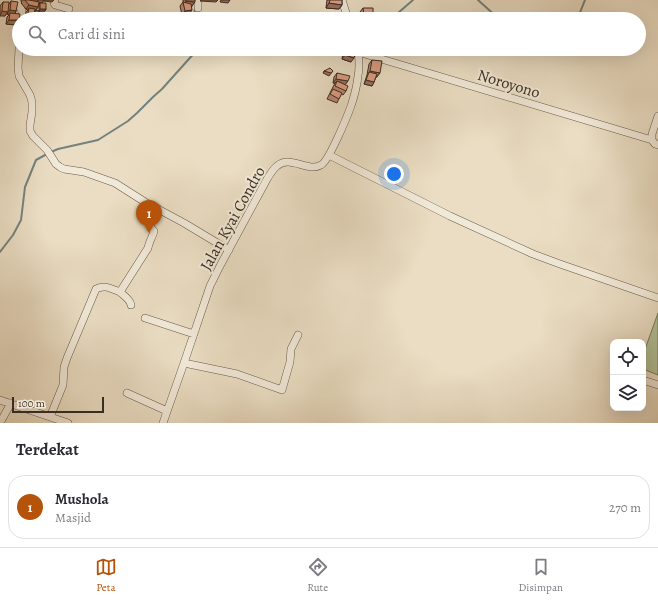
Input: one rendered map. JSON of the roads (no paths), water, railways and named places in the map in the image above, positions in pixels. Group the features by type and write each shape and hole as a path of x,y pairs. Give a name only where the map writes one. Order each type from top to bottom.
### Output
{"street":[{"path":"11,0 15,0 23,12"},
{"path":"55,0 55,6 69,9"},
{"path":"342,0 346,12"},
{"path":"19,56 19,76 30,94 32,102 30,131 47,150 56,164 69,170 98,176 115,184 145,202 184,222 229,250"},
{"name":"Jalan Kyai Condro","path":"163,423 206,298 221,264 258,195 278,165 286,162 307,167 316,167 322,165 327,160 351,106 359,75 359,56"},
{"name":"Noroyono","path":"377,56 655,142"},
{"path":"655,142 652,134 658,116"},
{"path":"329,155 450,216 533,254 658,298"},
{"path":"120,292 148,248 149,241 154,232 150,224 157,208"},
{"path":"50,417 63,385 64,368 67,358 96,289 104,287 120,292 129,300 131,305"},
{"path":"145,318 194,334"},
{"path":"184,363 237,374 282,390 290,362 291,349 298,335"},
{"path":"646,381 658,385"},
{"path":"127,393 167,411"},
{"path":"0,400 68,423"},
{"path":"0,423 11,404"}],"waterway":[{"path":"399,12 413,0"},
{"path":"478,0 491,12"},
{"path":"580,12 585,0"},
{"path":"51,152 98,140 128,121 162,89 192,56"},
{"path":"0,252 13,235 21,220 25,187 36,160 47,154"}],"place":[{"name":"Mushola","path":"149,233"}]}
